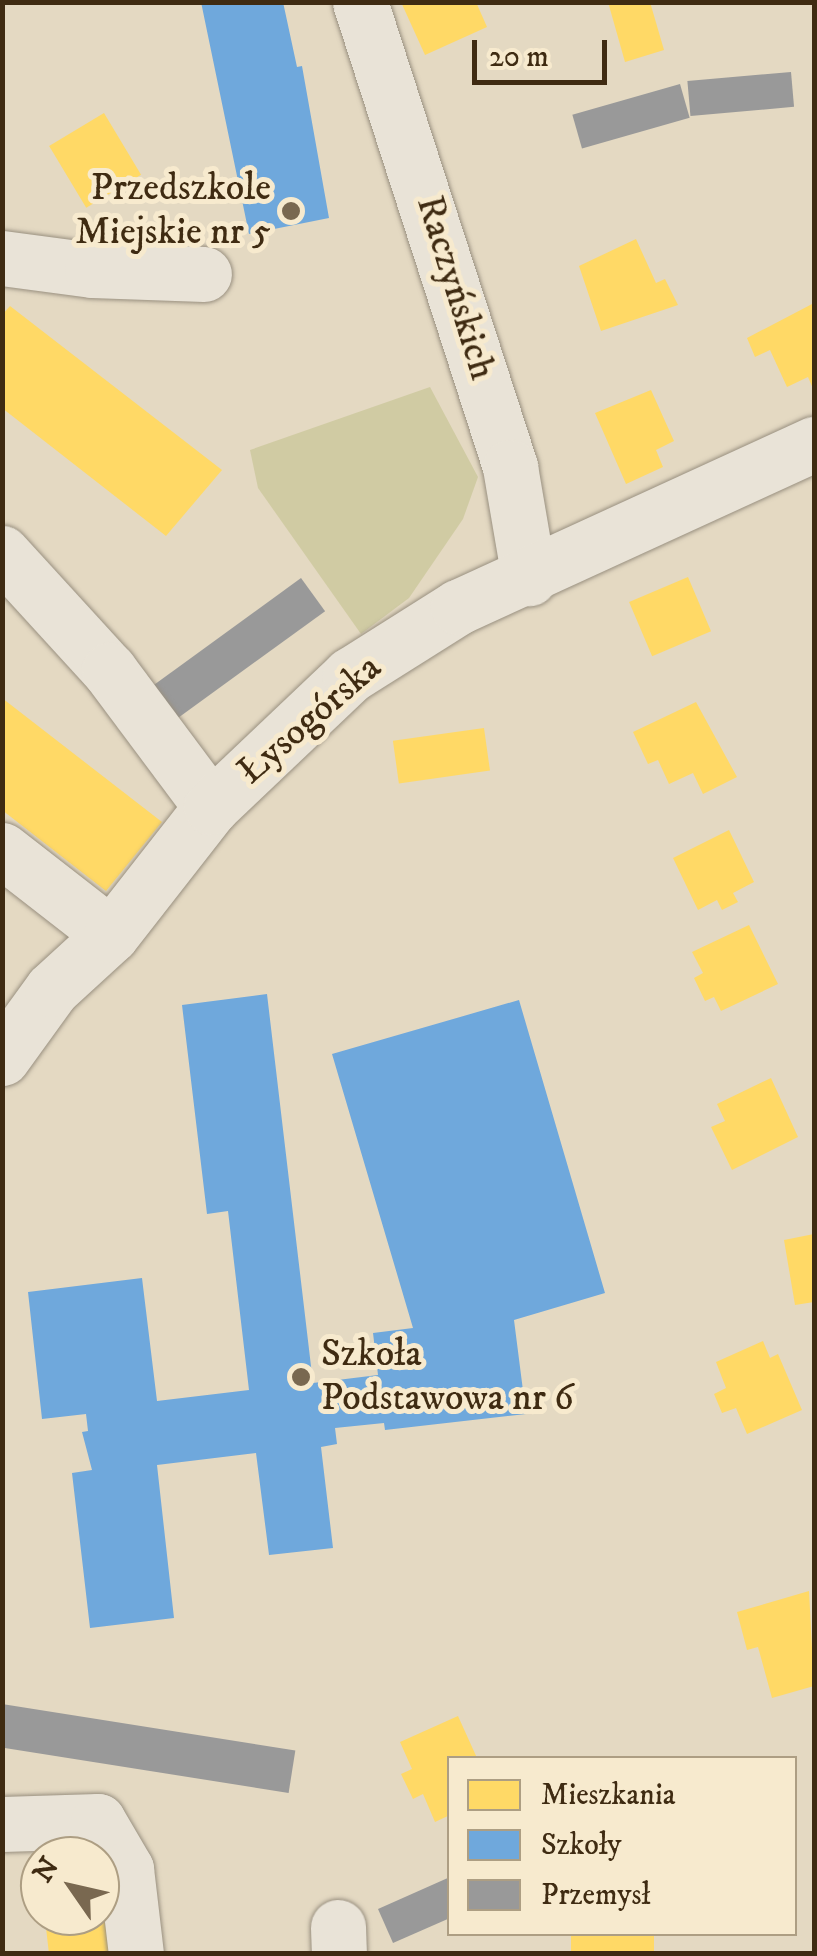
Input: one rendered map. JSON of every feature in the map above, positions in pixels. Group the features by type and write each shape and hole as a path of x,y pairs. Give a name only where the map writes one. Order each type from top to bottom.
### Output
{"street":[{"name":"Raczyńskich","path":"360,2 510,467 529,578"},
{"path":"2,258 92,270 204,274"},
{"name":"Łysogórska","path":"2,1058 52,989 110,935 212,807 350,675 458,606 529,578 814,444"},
{"path":"2,553 109,670 212,807"},
{"path":"2,850 110,935"},
{"path":"2,1824 98,1822 126,1869 136,1954"}],"shaded area":[{"path":"430,387 478,477 463,519 409,598 361,634 258,488 250,450"}],"building: Mieszkania":[{"path":"401,2 476,2 487,27 425,55"},
{"path":"608,2 650,2 664,50 625,62"},
{"path":"104,113 141,175 86,208 49,146"},
{"path":"636,239 656,283 665,279 678,305 601,331 579,266"},
{"path":"814,303 814,391 808,377 787,387 770,350 755,357 747,338"},
{"path":"10,306 222,470 166,536 2,408 2,315"},
{"path":"651,390 674,441 656,450 663,467 626,484 595,413"},
{"path":"688,577 711,631 652,656 629,602"},
{"path":"2,698 162,822 106,891 2,810"},
{"path":"696,702 737,777 703,794 693,773 669,784 658,760 648,764 633,732"},
{"path":"484,728 490,771 399,783 393,741"},
{"path":"729,830 754,882 733,893 738,902 722,910 717,900 698,910 673,858"},
{"path":"749,925 778,984 721,1011 714,997 705,1001 694,978 703,973 692,952"},
{"path":"771,1078 798,1137 732,1170 711,1127 725,1121 717,1104"},
{"path":"814,1234 814,1302 795,1305 784,1240"},
{"path":"763,1341 770,1358 778,1354 802,1410 747,1434 736,1408 722,1413 714,1394 726,1388 716,1362"},
{"path":"809,1591 814,1686 772,1698 758,1647 747,1650 737,1612"},
{"path":"458,1716 476,1756 447,1756 447,1816 435,1822 423,1794 413,1799 401,1774 412,1769 400,1742"},
{"path":"47,1936 107,1936 109,1954 49,1954"},
{"path":"571,1936 654,1936 654,1954 571,1954"}],"building: Szkoły":[{"path":"201,2 283,2 297,67 302,66 329,218 249,234"},
{"path":"267,994 313,1383 378,1375 373,1333 413,1328 332,1054 519,1000 605,1293 514,1320 526,1414 385,1430 384,1423 335,1428 337,1444 321,1447 333,1548 269,1555 256,1453 157,1465 174,1618 90,1628 72,1473 92,1470 82,1432 88,1431 86,1414 42,1419 28,1292 142,1278 157,1401 249,1390 228,1211 207,1214 182,1005"}],"building: Przemysł":[{"path":"791,72 794,107 690,116 687,81"},
{"path":"680,84 690,118 582,149 572,115"},
{"path":"301,578 325,611 174,721 150,688"},
{"path":"2,1704 295,1750 289,1793 2,1748"},
{"path":"447,1878 447,1919 393,1943 378,1909"}],"place":[{"name":"Przedszkole Miejskie nr 5","path":"291,211"},
{"name":"Szkoła Podstawowa nr 6","path":"301,1377"}]}
